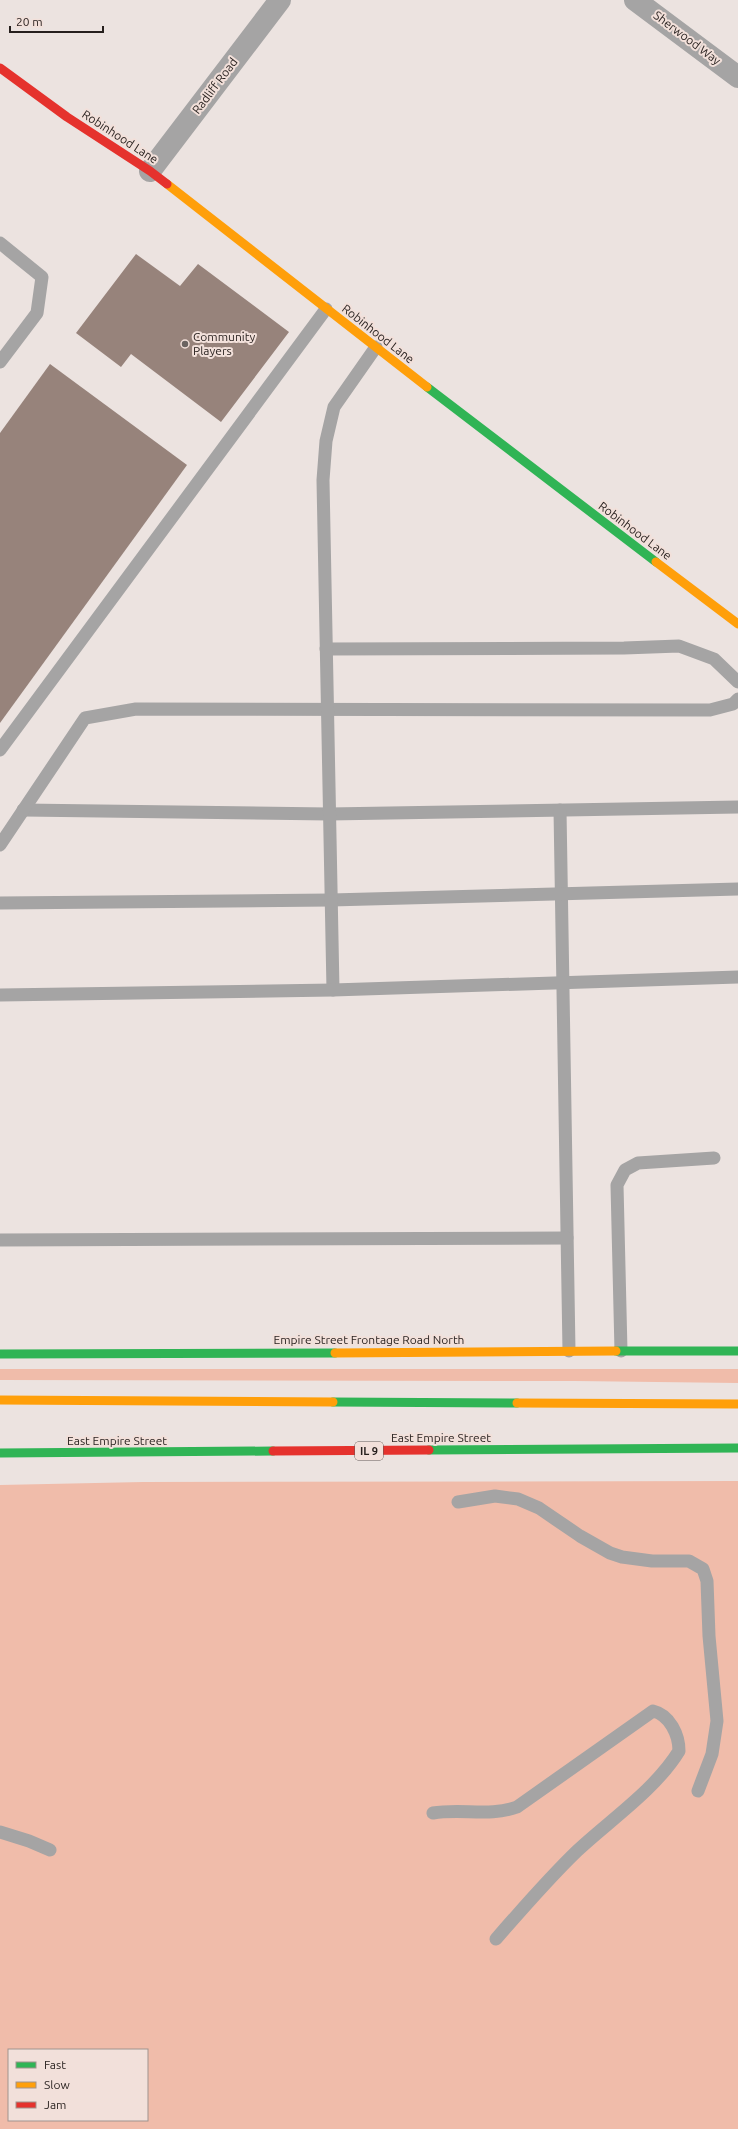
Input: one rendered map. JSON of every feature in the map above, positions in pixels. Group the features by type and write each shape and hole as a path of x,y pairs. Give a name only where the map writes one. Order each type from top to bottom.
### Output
{"street":[{"name":"Radliff Road","path":"150,171 280,0"},
{"name":"Sherwood Way","path":"636,0 738,77"},
{"name":"Robinhood Lane","path":"0,68 66,117 150,171 539,474 738,624"},
{"name":"Empire Street Frontage Road North","path":"0,1354 738,1350"},
{"path":"0,1400 738,1404"},
{"name":"East Empire Street","path":"0,1453 738,1448"}],"lane":[{"path":"0,243 42,277 38,313 0,362"},
{"path":"0,750 326,309"},
{"path":"334,990 329,814 323,480 326,441 334,407 376,347"},
{"path":"326,649 624,648 679,646 714,659 738,682"},
{"path":"0,845 85,718 136,709 710,710 733,704 738,699"},
{"path":"23,810 329,814 738,807"},
{"path":"560,810 569,1352"},
{"path":"0,903 331,900 738,889"},
{"path":"0,995 334,990 738,977"},
{"path":"621,1351 617,1185 625,1170 638,1163 714,1158"},
{"path":"0,1240 567,1238"},
{"path":"458,1502 495,1496 518,1499 539,1508 580,1536 622,1557 652,1561 689,1561 703,1569 707,1581 709,1636 718,1721 712,1754 698,1791"},
{"path":"433,1813 450,1810 493,1813 506,1811 517,1807 653,1711 666,1718 677,1734 679,1751 674,1759 640,1794 577,1851 531,1898 496,1939"},
{"path":"0,1832 29,1840 50,1850"}],"shaded area":[{"path":"0,1369 738,1369 738,1383 575,1381 0,1380"},
{"path":"738,1481 738,2129 0,2129 0,1485 143,1482"}],"building":[{"name":"Community Players","path":"136,254 180,286 198,264 289,332 221,422 131,354 121,367 76,333"},
{"path":"50,364 187,465 0,723 0,433"}],"traffic: fast":[{"path":"427,387 656,562"},
{"path":"616,1351 738,1351"},
{"path":"0,1354 335,1353"},
{"path":"333,1402 517,1403"},
{"path":"429,1450 738,1448"},
{"path":"0,1453 273,1451"}],"traffic: slow":[{"path":"167,184 427,387"},
{"path":"656,562 738,624"},
{"path":"335,1353 616,1351"},
{"path":"0,1400 333,1402"},
{"path":"517,1403 738,1404"}],"traffic: jam":[{"path":"0,68 67,117 150,171 167,184"},
{"path":"273,1451 429,1450"}],"place":[{"name":"Community Players","path":"185,344"}]}
